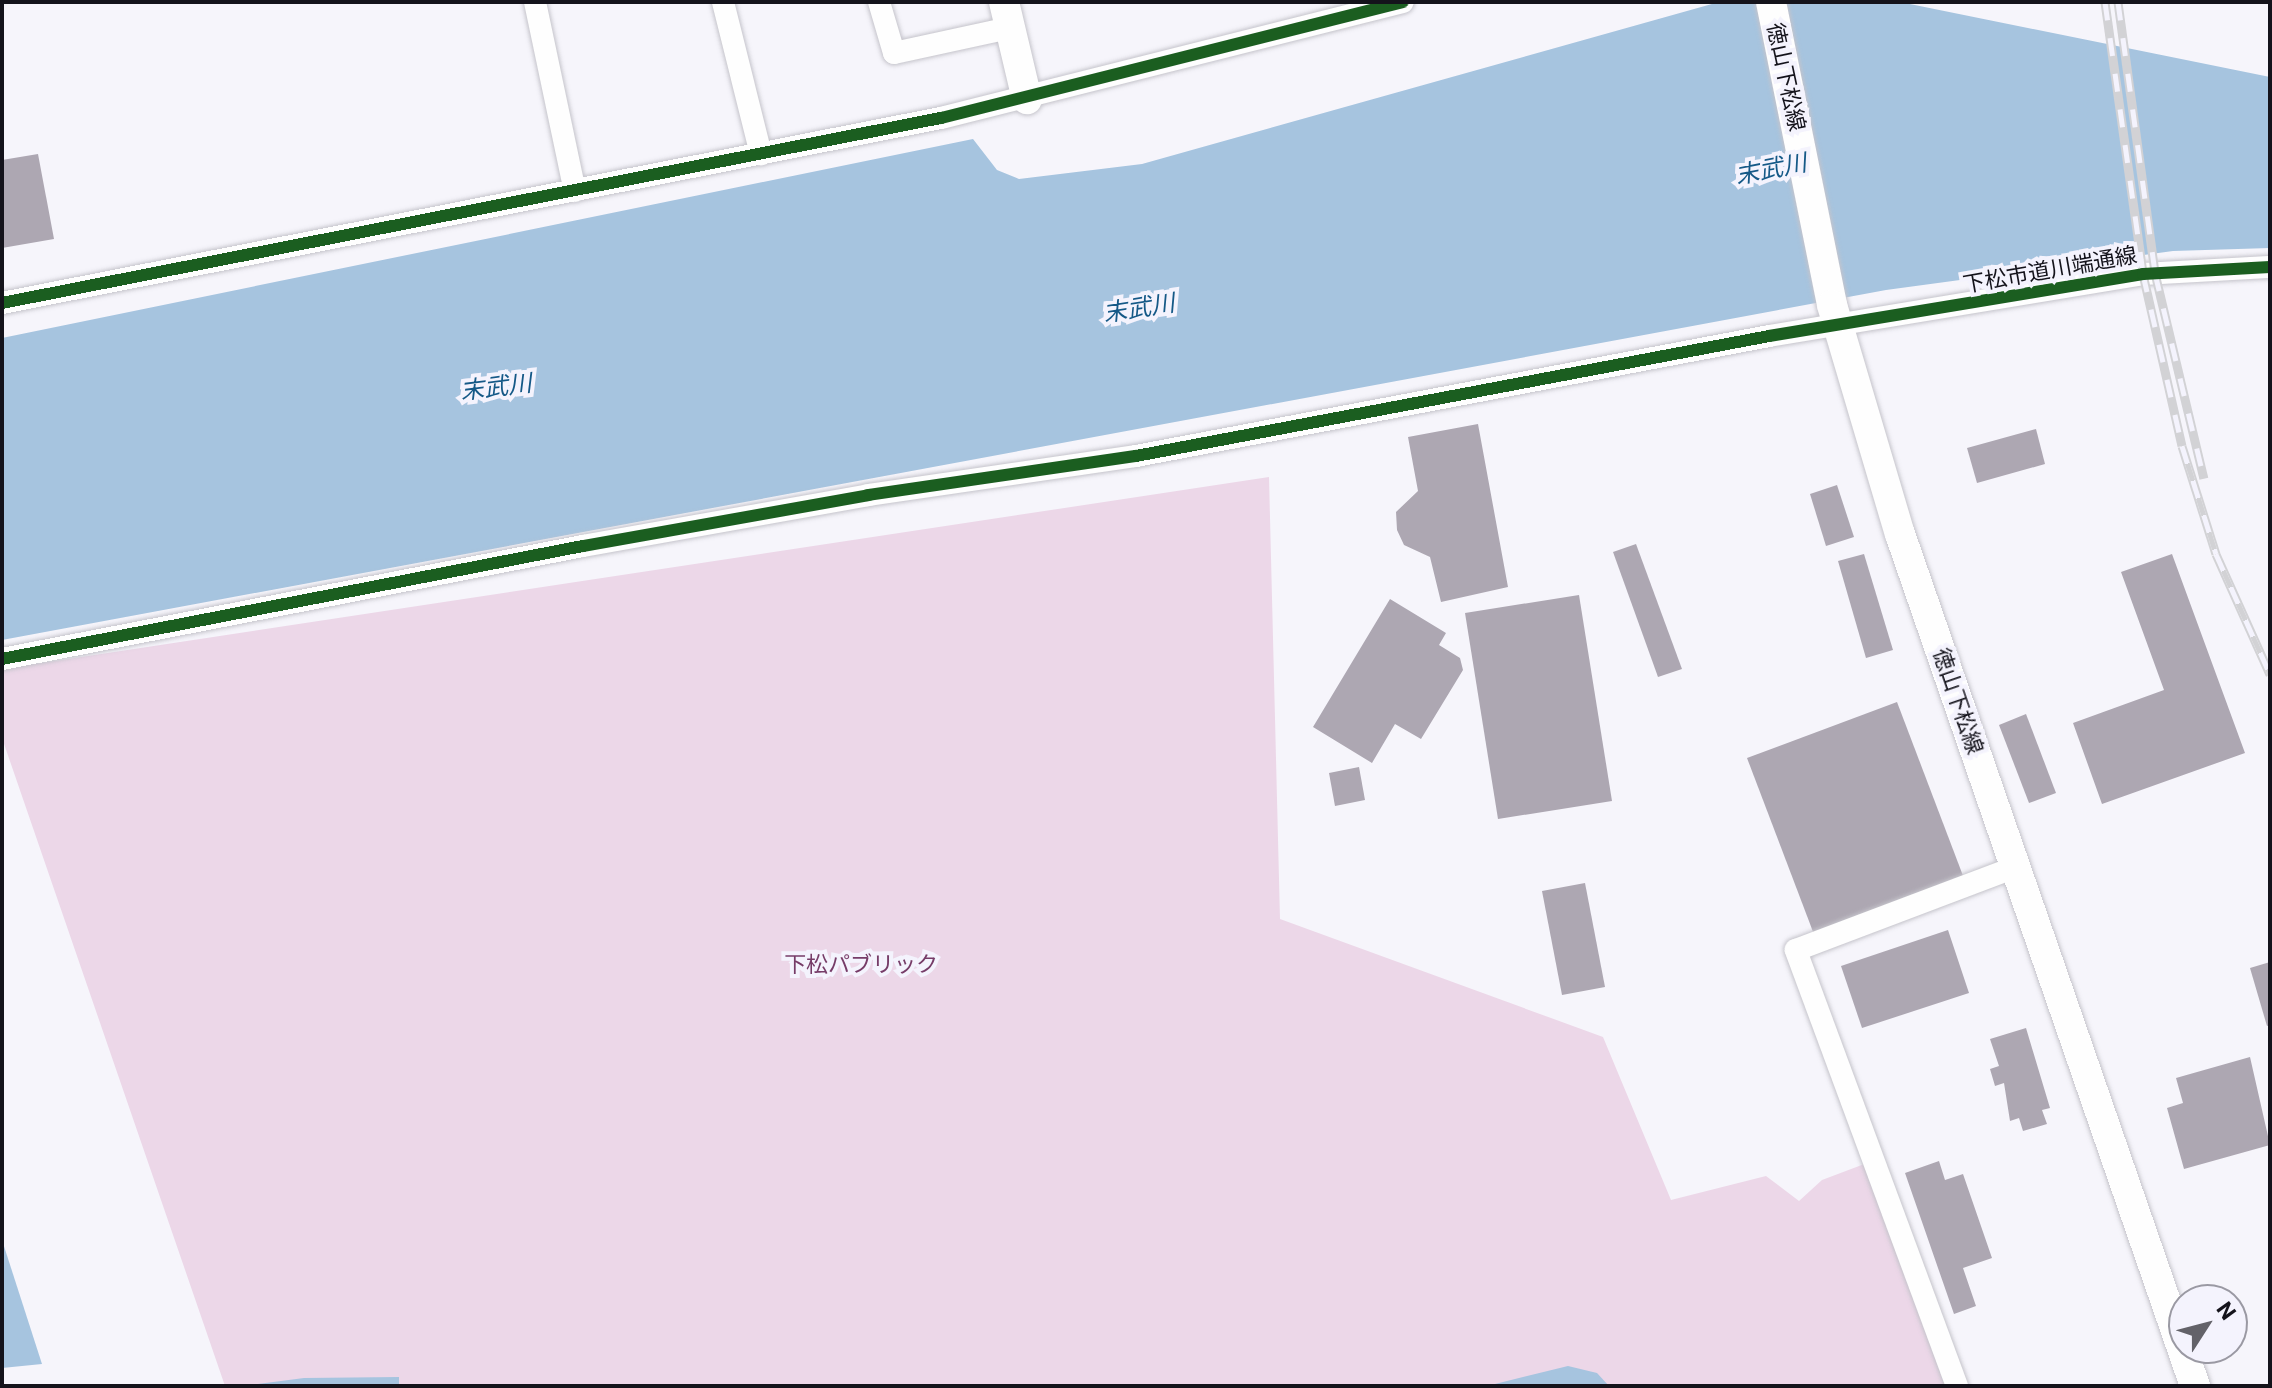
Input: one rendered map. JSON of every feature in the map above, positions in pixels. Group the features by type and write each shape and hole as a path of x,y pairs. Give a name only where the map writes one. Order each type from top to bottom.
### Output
{"main road":[{"name":"徳山下松線","path":"1771,2 1835,316 1900,534 2195,1386"},
{"path":"1007,15 1027,99"}],"street":[{"path":"535,2 575,191"},
{"path":"723,2 761,154"},
{"path":"879,2 894,53 1007,15"},
{"path":"2,303 375,225 575,191 1027,99 1403,2"},
{"name":"下松市道川端通線","path":"2,659 583,546 868,495 1149,453 1835,316 2143,274 2270,267"},
{"path":"1957,1386 1796,950 2016,867"}],"green space":[{"name":"下松パブリック","path":"1269,477 1280,919 1603,1037 1671,1200 1766,1176 1799,1201 1822,1180 1867,1163 1945,1386 225,1386 2,738 2,669"}],"water":[{"name":"末武川","path":"1719,2 1900,2 2270,77 2270,248 2173,251 1886,290 2,640 2,338 973,139 997,170 1019,179 1142,164"},
{"path":"2,1240 42,1364 2,1368"},
{"path":"1568,1366 1597,1373 1609,1386 1487,1386"},
{"path":"399,1377 399,1386 242,1386 304,1378"}],"building":[{"path":"38,154 54,239 2,248 2,160"},
{"path":"1478,424 1508,587 1441,602 1430,557 1404,545 1397,530 1396,512 1418,491 1408,437"},
{"path":"2036,429 2045,464 1977,483 1967,448"},
{"path":"1837,485 1854,537 1826,546 1810,494"},
{"path":"1636,544 1682,669 1658,677 1613,552"},
{"path":"1864,554 1893,650 1866,658 1838,561"},
{"path":"2172,554 2245,753 2102,804 2073,723 2164,690 2121,572"},
{"path":"1579,595 1612,801 1498,819 1465,613"},
{"path":"1390,599 1446,633 1439,645 1460,658 1463,670 1421,739 1395,724 1372,763 1313,727"},
{"path":"1897,702 1965,881 1815,937 1747,758"},
{"path":"2026,714 2056,793 2029,803 1999,725"},
{"path":"1359,767 1365,800 1335,806 1329,773"},
{"path":"1585,883 1605,987 1562,995 1542,891"},
{"path":"1948,930 1969,993 1862,1028 1841,966"},
{"path":"2270,962 2270,1025 2267,1026 2250,968"},
{"path":"2026,1028 2050,1108 2042,1110 2047,1124 2023,1131 2019,1118 2010,1121 2004,1083 1995,1086 1990,1069 1999,1066 1990,1039"},
{"path":"2250,1057 2270,1145 2184,1169 2167,1108 2183,1103 2176,1078"},
{"path":"1939,1161 1945,1180 1963,1174 1992,1258 1963,1268 1976,1306 1954,1314 1905,1173"}],"railway":[{"path":"2105,2 2143,274 2182,446 2216,554 2270,674"},
{"path":"2118,2 2155,273 2204,478"}],"cycle path":[{"path":"2,303 941,118 1403,2"},
{"path":"2,659 583,546 868,495 1136,456 1769,336 2143,274 2270,267"}]}
